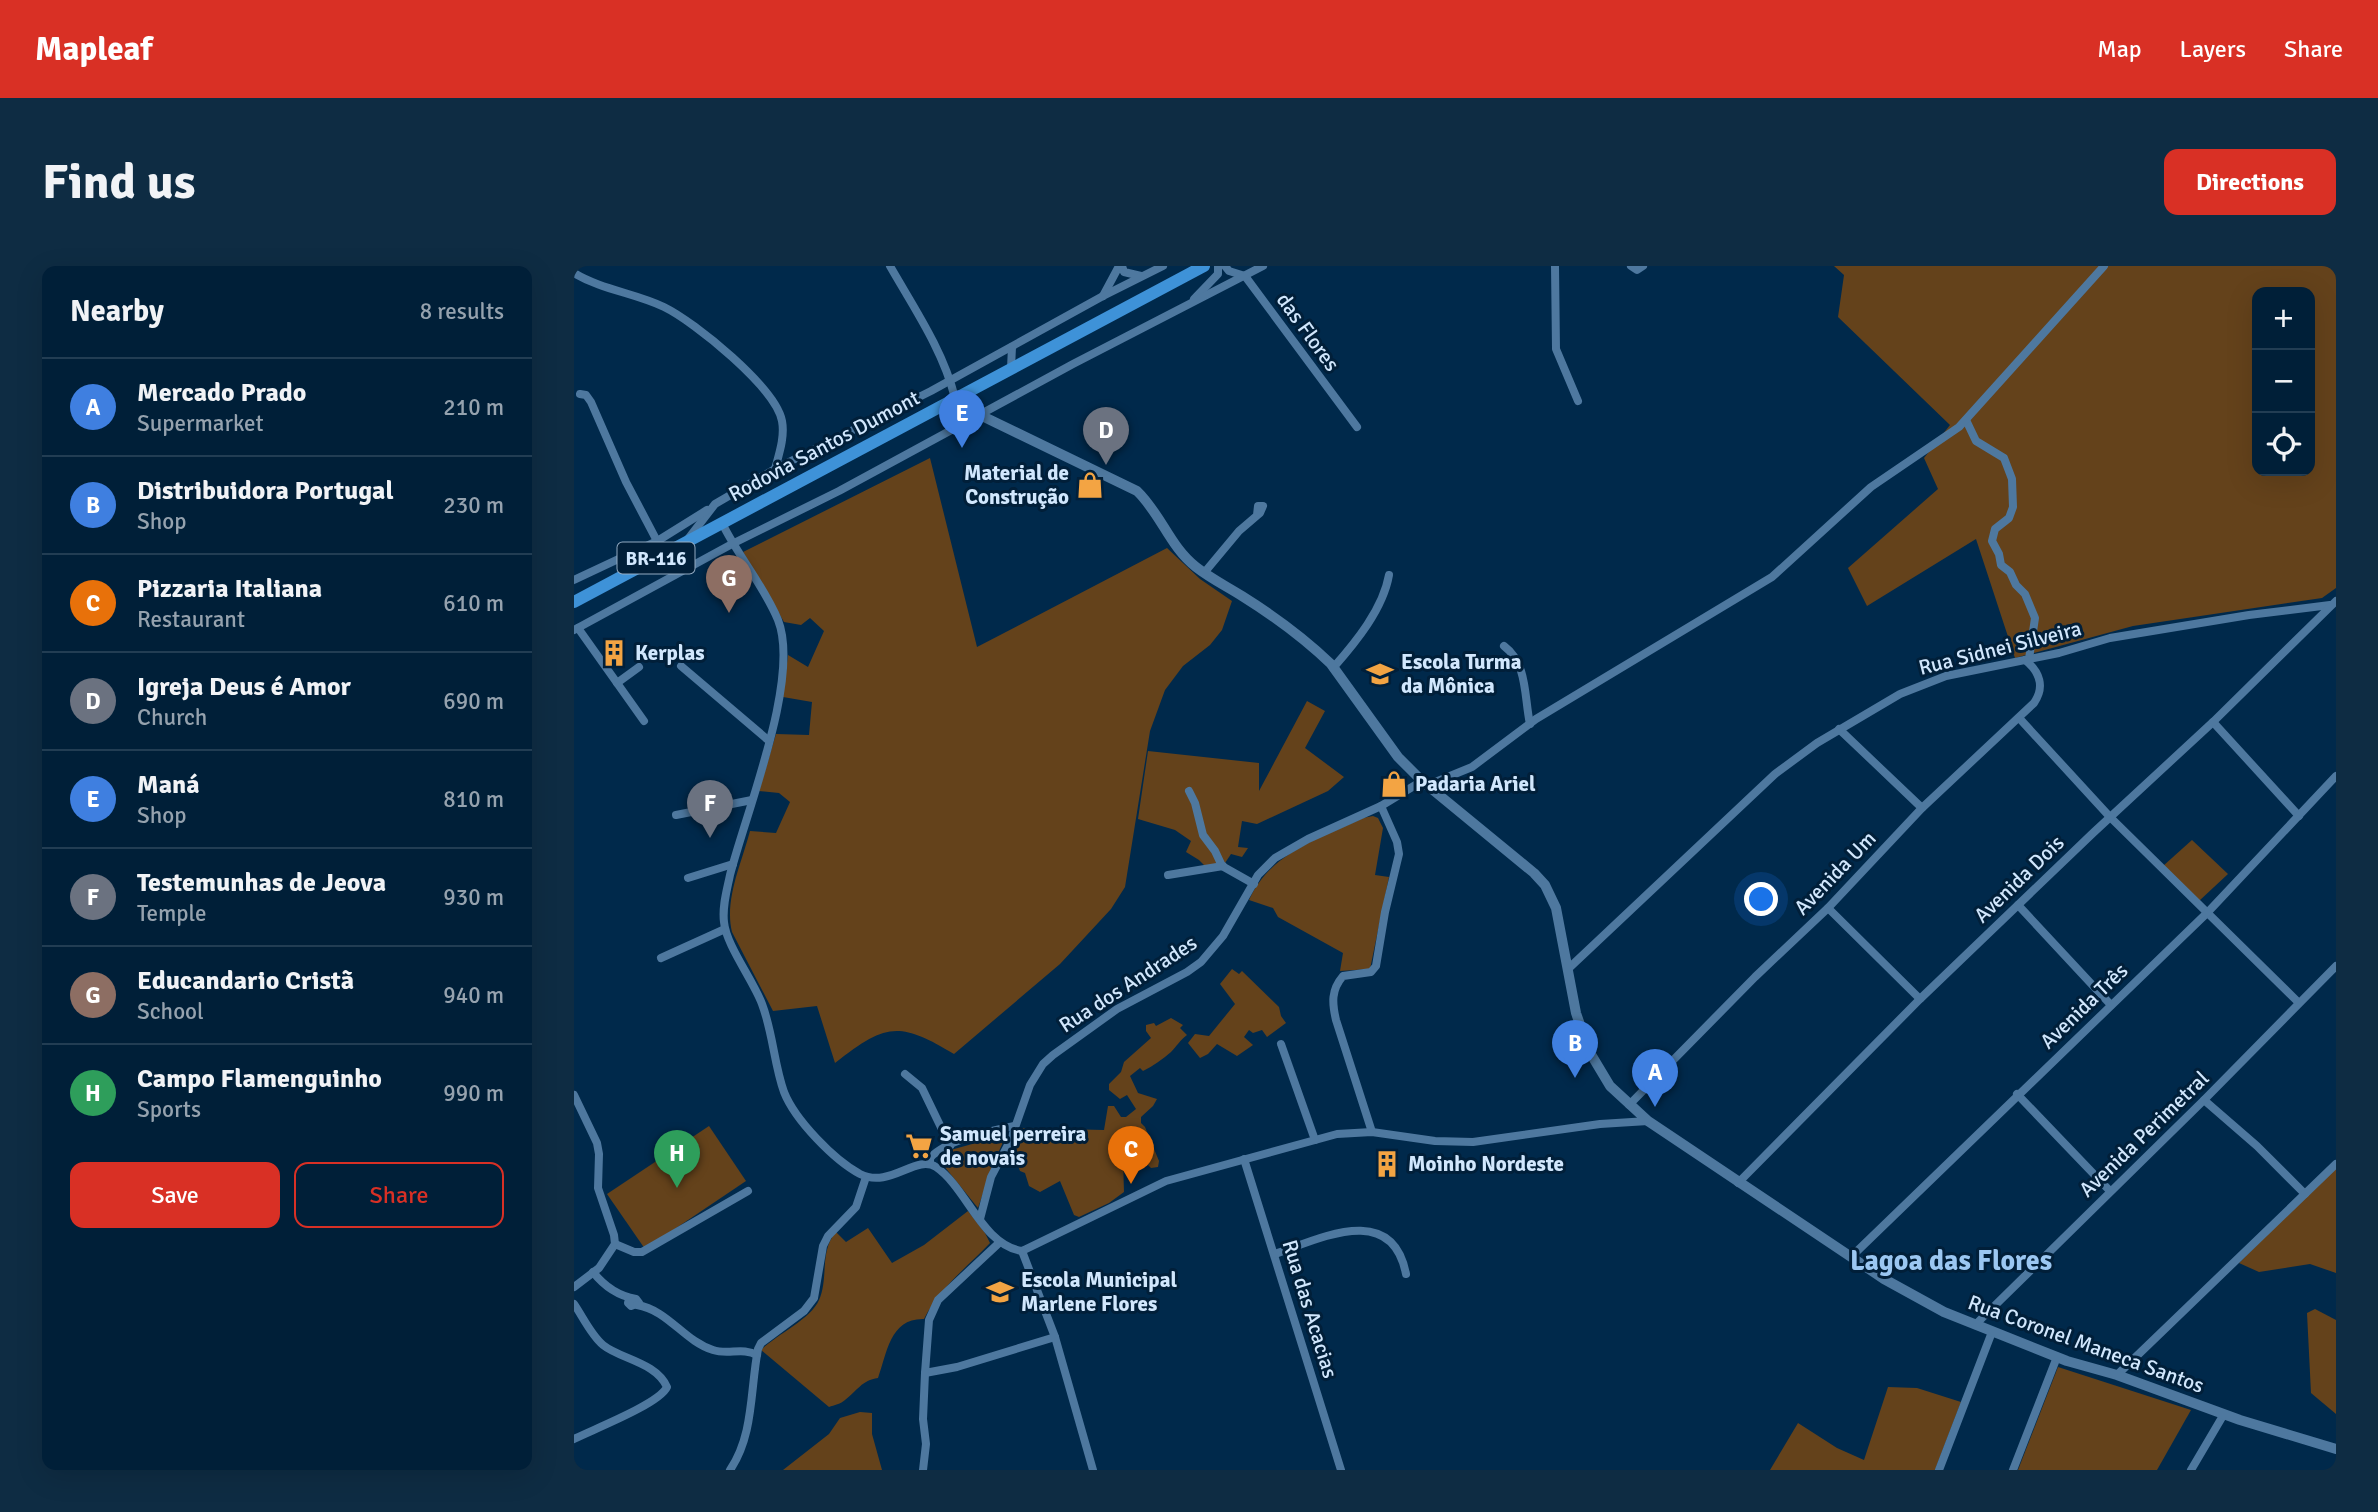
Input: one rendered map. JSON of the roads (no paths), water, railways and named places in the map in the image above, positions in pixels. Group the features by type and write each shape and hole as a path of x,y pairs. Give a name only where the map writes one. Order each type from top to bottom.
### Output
{"highway":[{"name":"Rodovia Santos Dumont","path":"574,602 1197,267"}],"street":[{"path":"890,266 932,338 955,398"},
{"path":"1102,296 1121,266 1125,272 1141,276"},
{"path":"574,580 657,541 775,469 950,380 1102,296 1163,266"},
{"path":"1189,305 1218,274 1218,266"},
{"name":"das Flores","path":"1225,266 1229,271 1245,276 1357,427"},
{"path":"644,721 576,629 732,544 839,491 1073,364 1263,266"},
{"path":"1555,266 1556,349 1578,401"},
{"path":"1631,266 1637,270 1643,266"},
{"name":"Rua dos Andrades","path":"980,1219 991,1177 1011,1139 1030,1085 1043,1064 1117,1009 1201,962 1223,936 1266,865 1284,851 1425,783 1472,768 1530,724 1766,582 1871,487 1945,438 1966,420 2002,376 2104,266"},
{"path":"574,273 686,318 755,378 771,396 783,424 782,442 775,469"},
{"path":"1011,368 1012,347"},
{"path":"580,394 586,395 591,401 626,482 657,541"},
{"name":"Rua Coronel Maneca Santos","path":"980,415 1137,491 1147,501 1183,556 1204,573 1294,631 1333,668 1384,738 1425,783 1534,873 1545,885 1559,918 1576,1013 1589,1051 1610,1086 1648,1121 1902,1291 1975,1325 2057,1357 2224,1415 2336,1449"},
{"path":"1966,420 1976,441 2004,458 2010,474 2013,507 2009,518 1995,529 1992,541 1999,552 2001,565 2010,572 2016,585 2025,594 2035,618 2027,660"},
{"path":"687,541 715,504"},
{"path":"1204,573 1257,515"},
{"path":"722,523 778,620 782,637 783,673 778,708 733,864 723,913 725,929 759,995 786,1096 800,1118 824,1145 850,1168 866,1177 885,1177 921,1163 930,1164 946,1176 1000,1242 1022,1251 1145,1189 1183,1175 1349,1132 1464,1142 1511,1138 1592,1125 1648,1121"},
{"path":"1333,668 1356,641 1382,599 1389,575"},
{"name":"Rua Sidnei Silveira","path":"1567,969 1758,789 1798,755 1839,729 1922,684 1970,670 2059,653 2121,635 2333,603"},
{"name":"Avenida Dois","path":"1738,1183 1920,999 2213,722 2333,603"},
{"path":"1504,646 1518,659 1522,669 1530,724"},
{"name":"Avenida Um","path":"1629,1105 1755,977 1828,908 1922,808 2020,719 2034,703 2040,690 2038,674 2027,660"},
{"path":"681,666 768,740"},
{"path":"617,683 639,667"},
{"path":"2020,719 2110,817 2298,1002"},
{"path":"2213,722 2299,816"},
{"path":"1839,729 1922,808"},
{"name":"Avenida Três","path":"1851,1257 2208,912 2336,776"},
{"path":"1189,791 1203,835 1223,866 1254,884"},
{"path":"676,815 752,800"},
{"path":"1372,1132 1332,1001 1335,986 1343,976 1367,973 1377,966 1385,912 1399,854 1381,806"},
{"path":"688,878 733,864"},
{"path":"1168,875 1223,866"},
{"path":"2018,905 2111,1005"},
{"path":"1828,908 1920,999"},
{"path":"661,958 725,929"},
{"name":"Avenida Perimetral","path":"1975,1325 2336,966"},
{"path":"1281,1044 1315,1140"},
{"path":"905,1074 922,1088 950,1146"},
{"path":"2017,1094 2110,1191"},
{"path":"574,1095 597,1143 598,1188 615,1244 610,1254 593,1272 574,1287"},
{"path":"2204,1100 2257,1146 2305,1194"},
{"path":"930,1164 930,1158 934,1154 950,1146 1014,1126"},
{"name":"Rua das Acacias","path":"1244,1159 1341,1470"},
{"path":"2117,1376 2336,1164"},
{"path":"730,1470 740,1455 747,1434 757,1355 761,1343 804,1311 814,1298 823,1246 834,1229 856,1207 866,1177"},
{"path":"615,1244 634,1252 642,1252 748,1191"},
{"path":"1275,1254 1340,1232 1361,1229 1372,1231 1392,1243 1404,1261 1406,1274"},
{"path":"923,1470 926,1444 923,1419 925,1373 932,1310 938,1300 1000,1242"},
{"path":"1022,1251 1055,1337 1093,1470"},
{"path":"593,1272 606,1286 636,1299 637,1305 654,1309 691,1338 712,1350 750,1351 757,1355"},
{"path":"574,1304 604,1346 642,1364 665,1381 667,1387 666,1391 645,1405 574,1439"},
{"path":"1939,1470 1992,1332"},
{"path":"925,1373 957,1367 1055,1337"},
{"path":"2013,1470 2057,1357"},
{"path":"2191,1470 2224,1415"}],"place":[{"name":"Maná","path":"962,448"},
{"name":"Igreja Deus é Amor","path":"1106,465"},
{"name":"Material de Construção","path":"1090,485"},
{"name":"Educandario Cristã","path":"729,613"},
{"name":"Kerplas","path":"614,653"},
{"name":"Escola Turma da Mônica","path":"1380,674"},
{"name":"Padaria Ariel","path":"1394,784"},
{"name":"Testemunhas de Jeova","path":"710,838"},
{"name":"Distribuidora Portugal","path":"1575,1078"},
{"name":"Mercado Prado","path":"1655,1107"},
{"name":"Samuel perreira de novais","path":"919,1146"},
{"name":"Moinho Nordeste","path":"1387,1164"},
{"name":"Pizzaria Italiana","path":"1131,1184"},
{"name":"Campo Flamenguinho","path":"677,1188"},
{"name":"Escola Municipal Marlene Flores","path":"1000,1292"}],"district":[{"name":"Lagoa das Flores","path":"1951,1260"}]}
